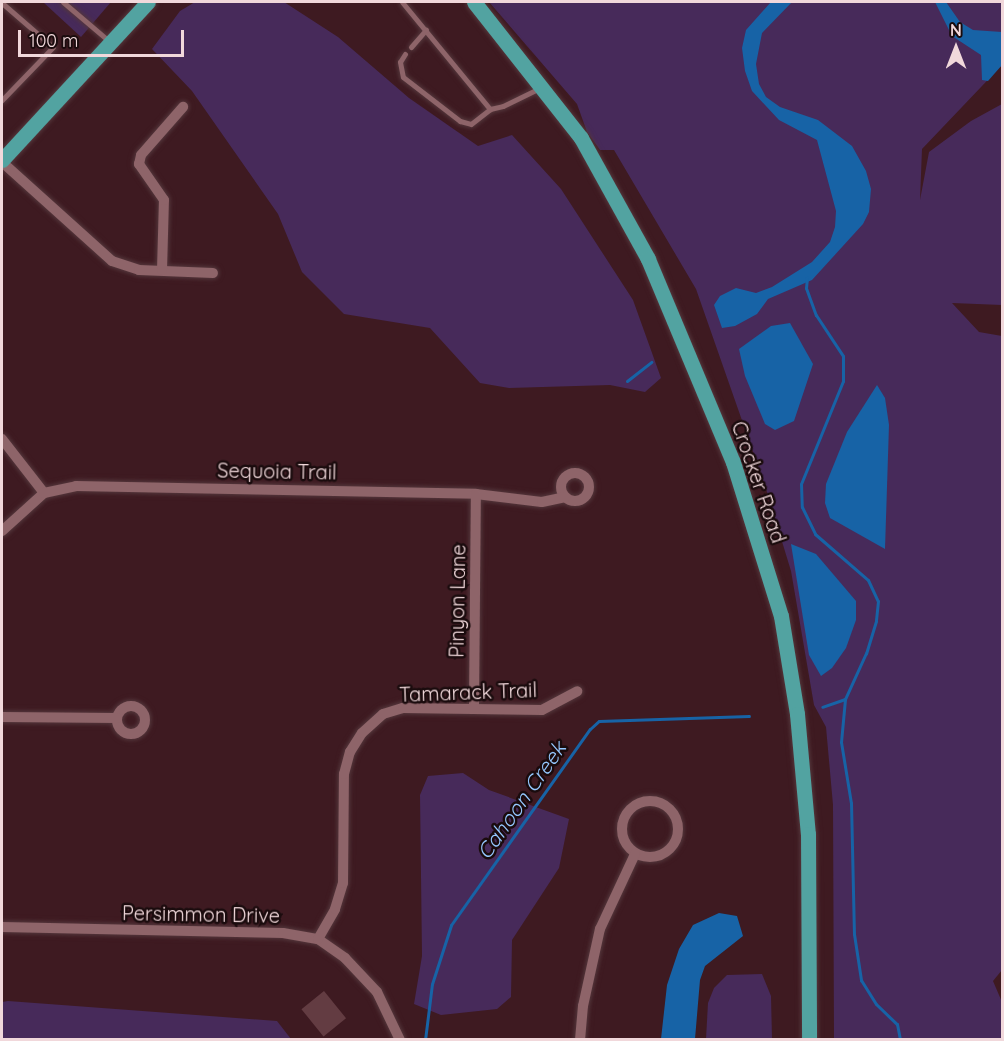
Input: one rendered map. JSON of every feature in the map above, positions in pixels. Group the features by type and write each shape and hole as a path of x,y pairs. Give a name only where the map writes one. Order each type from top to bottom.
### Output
{"main road":[{"path":"2,161 148,2"},
{"name":"Crocker Road","path":"474,2 581,138 666,298 733,462 781,616 797,714 808,834 809,1040"}],"street":[{"path":"162,270 164,200 140,164 141,155 183,107"},
{"path":"2,161 103,255 129,268 213,273"},
{"path":"2,439 45,493"},
{"name":"Sequoia Trail","path":"2,531 45,493 76,486 476,494 542,502 565,497"},
{"name":"Pinyon Lane","path":"474,707 476,494"},
{"name":"Tamarack Trail","path":"318,939 335,909 343,883 344,774 350,752 362,733 383,714 403,708 474,707 542,710 577,691"},
{"path":"2,717 117,718"},
{"path":"644,802 663,804 675,817 675,843 653,858 635,854 628,848 621,830 627,812 644,802"},
{"path":"580,1040 583,1006 600,929 635,854"},
{"name":"Persimmon Drive","path":"2,927 284,933 318,939 345,958 377,992 400,1040"}],"lane":[{"path":"63,2 112,43"},
{"path":"402,2 490,108"},
{"path":"2,3 53,47 2,100"},
{"path":"411,47 426,30"},
{"path":"405,54 400,62 403,77 460,121 471,124 490,108 503,106 541,88"}],"shaded area":[{"path":"43,2 111,2 81,37"},
{"path":"195,2 284,2 338,37 409,98 478,146 512,135 561,189 633,300 661,378 645,392 610,385 509,388 480,383 430,328 344,314 302,272 278,214 192,91 152,49 180,11"},
{"path":"489,2 1002,2 1002,65 922,149 920,200 929,152 971,121 1002,104 1002,305 952,303 979,332 1002,336 1002,970 993,981 1002,1002 1002,1039 834,1039 833,805 826,727 814,705 791,571 766,489 696,289 614,150 600,150 587,132 577,104"},
{"path":"463,773 489,790 569,819 559,868 512,940 511,997 497,1009 441,1015 414,1004 422,956 420,795 428,776"},
{"path":"762,974 771,996 772,1039 706,1039 708,1003 714,988 727,975"},
{"path":"2,1002 277,1021 291,1039 2,1039"}],"water":[{"path":"771,2 792,2 762,33 756,64 759,84 766,97 780,107 818,120 852,146 866,171 871,189 869,212 863,224 812,280 768,299 757,314 735,326 722,328 714,305 720,296 736,288 756,293 772,287 812,262 830,242 835,227 836,211 817,140 779,120 752,91 745,71 742,48 746,30"},
{"path":"935,2 946,2 960,22 973,30 1002,32 1002,65 988,81 982,80 981,55 952,36"},
{"path":"790,323 813,364 794,421 775,430 765,424 745,376 739,349 771,326"},
{"path":"877,385 885,398 889,425 885,549 830,518 825,503 826,484 847,432"},
{"path":"791,544 816,554 856,601 856,620 846,648 832,668 821,676 809,655"},
{"path":"719,913 737,916 743,936 705,966 700,980 695,1039 661,1039 667,985 679,949 693,925"}],"building":[{"path":"324,991 346,1018 323,1036 301,1009"}],"waterway":[{"name":"Cahoon Creek","path":"807,277 806,288 816,315 843,356 843,381 801,484 802,507 815,534 868,580 878,601 876,621 866,653 845,699 822,707"},
{"path":"627,381 651,362"},
{"path":"845,699 841,742 851,803 854,934 861,980 876,1004 897,1024 900,1040"},
{"name":"Cahoon Creek","path":"425,1040 432,984 451,925 590,729 599,721 749,716"}]}
